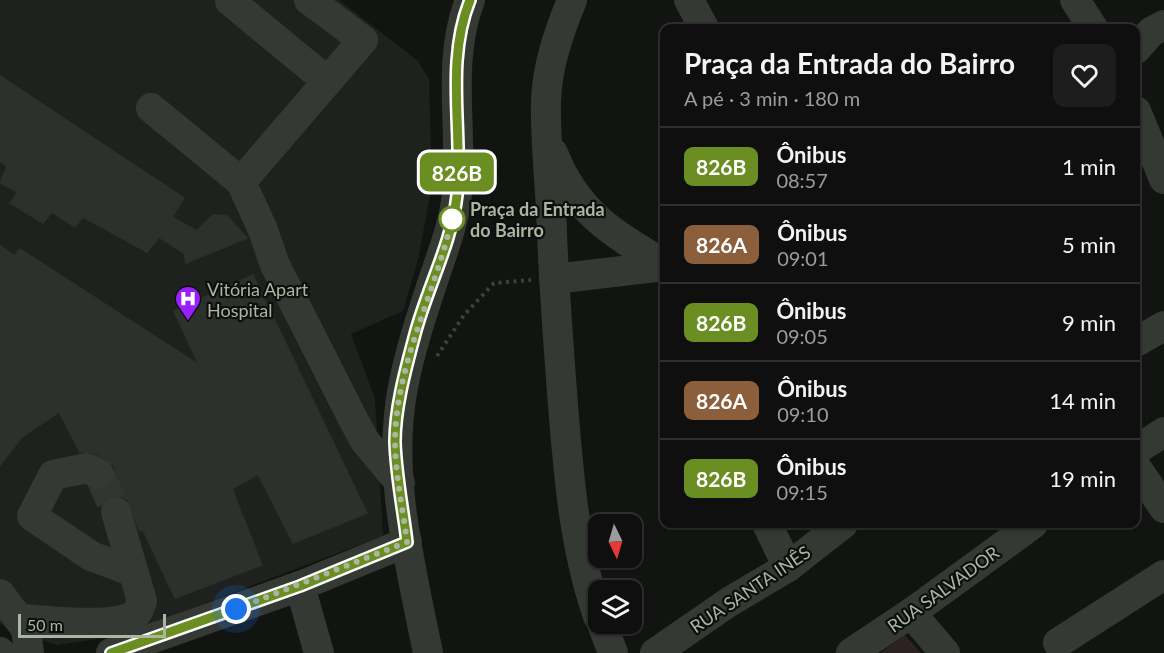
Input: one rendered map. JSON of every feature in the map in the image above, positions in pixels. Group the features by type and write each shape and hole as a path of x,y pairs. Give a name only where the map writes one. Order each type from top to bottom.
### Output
{"street":[{"path":"241,182 363,40 309,0"},
{"path":"428,653 407,542 395,441 403,386 415,333 449,233 457,195 458,51 463,19 470,0"},
{"path":"572,0 558,33 546,100 554,279 571,497 580,549 588,580"},
{"path":"689,0 702,24"},
{"path":"1075,0 1090,24"},
{"path":"230,2 327,81"},
{"path":"1140,44 1151,32 1164,25"},
{"path":"151,108 241,182 275,265 354,421 365,441 400,483"},
{"path":"1144,122 1164,179"},
{"path":"548,138 564,179 582,206 611,233 660,263"},
{"path":"554,279 660,266"},
{"path":"1140,340 1164,326"},
{"path":"1140,447 1164,432"},
{"path":"99,474 87,468 53,475 32,516 91,556 131,571"},
{"path":"1140,472 1164,508"},
{"path":"0,594 26,638 127,619 137,612 142,602 131,571 116,512"},
{"path":"769,528 788,567"},
{"name":"RUA SANTA INÊS","path":"655,653 729,602 788,567 838,528"},
{"name":"RUA SALVADOR","path":"850,653 911,613 1028,528"},
{"path":"111,653 300,586 407,542"},
{"path":"1058,643 1164,575"},
{"path":"300,586 320,653"},
{"path":"911,613 945,653"},
{"path":"606,634 613,653"}],"path":[{"path":"433,365 464,315 494,283 554,279"}],"shaded area":[{"name":"Vitória Apart Hospital","path":"0,0 339,0 417,60 429,79 432,185 418,260 403,311 351,334 375,398 383,536 119,636 56,645 0,624"},
{"path":"905,635 921,653 880,653"}],"building":[{"path":"0,76 184,198 172,217 197,231 213,215 227,216 247,238 186,263 184,253 159,237 147,252 83,217 75,227 52,212 43,223 10,203 18,192 0,183 7,166 0,161"},
{"name":"Vitória Apart Hospital","path":"0,245 14,256 20,249 199,365 174,311 253,275 367,513 293,543 258,474 232,489 262,565 175,598 143,530 139,530 128,500 120,495 104,499 101,491 114,482 116,474 114,465 95,453 80,452 59,412 21,438 0,465"}],"tunnel":[{"path":"99,474 116,512"}],"bus line":[{"name":"826B","path":"111,653 300,586 407,542 395,441 403,386 415,333 449,233 457,195 458,41 470,0"}],"place":[{"name":"Praça da Entrada do Bairro","path":"452,219"},
{"name":"Vitória Apart Hospital","path":"188,322"}],"route":[{"path":"236,609 300,586 407,542 395,441 400,402 415,333 449,233 453,214 452,219"}]}
